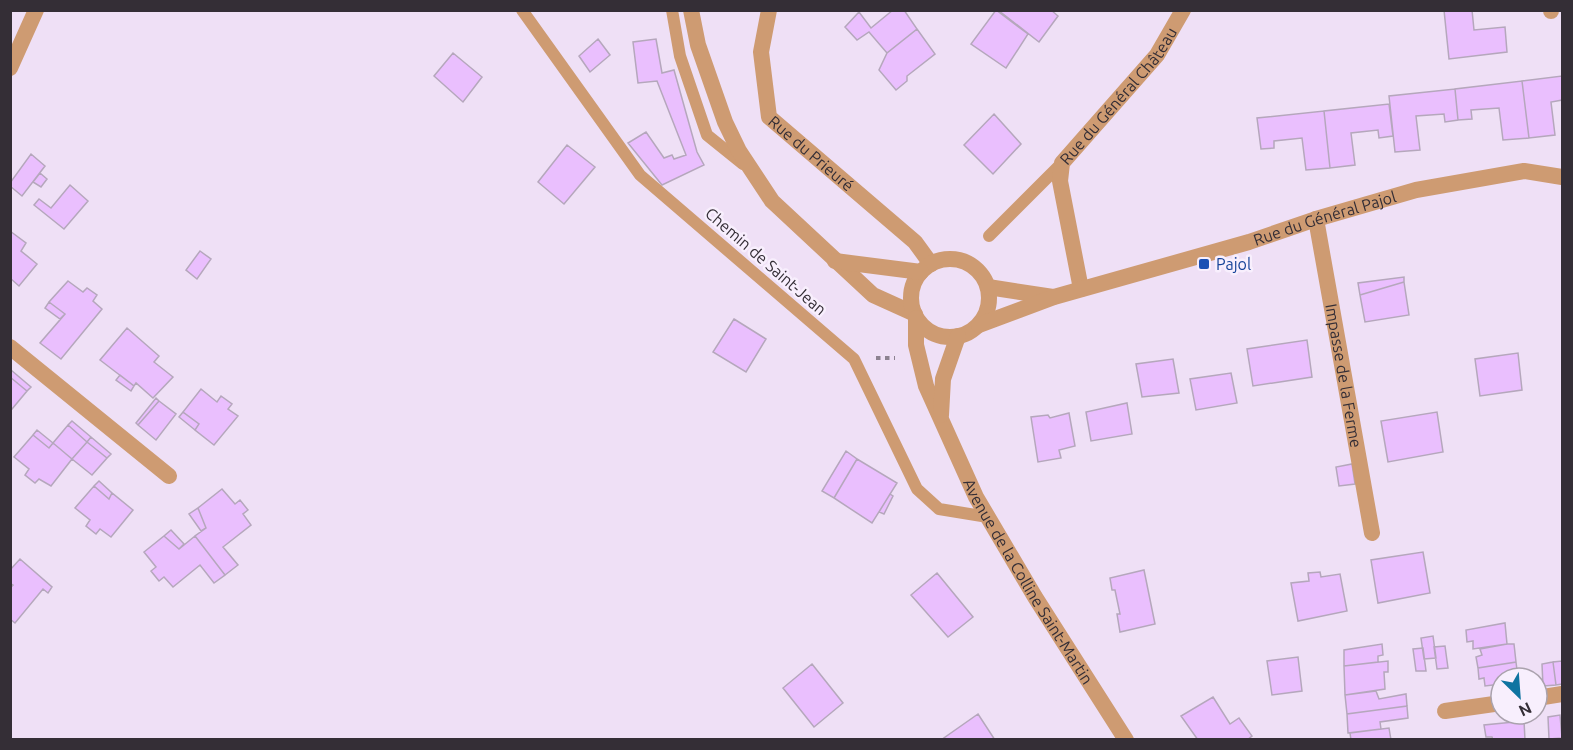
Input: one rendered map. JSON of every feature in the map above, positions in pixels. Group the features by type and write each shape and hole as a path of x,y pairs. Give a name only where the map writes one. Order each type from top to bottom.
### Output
{"street":[{"path":"10,68 36,10"},
{"path":"691,10 698,45 724,122 739,151 772,201 873,295 916,316"},
{"name":"Rue du Prieuré","path":"769,10 761,52 769,117 915,242 926,268"},
{"name":"Rue du Général Château","path":"1081,289 1060,181 1062,163 1157,55 1183,10"},
{"name":"Rue du Général Pajol","path":"979,325 1054,297 1249,242 1316,219 1416,190 1524,171 1563,177"},
{"name":"Impasse de la Ferme","path":"1316,219 1372,532"},
{"path":"947,259 961,260 970,264 984,277 988,287 990,297 988,309 979,325 965,335 935,334 924,328 916,316 911,295 915,280 926,268 947,259"},
{"path":"835,261 926,268"},
{"name":"Rue du Général Pajol","path":"988,287 1054,297"},
{"name":"Avenue de la Colline Saint-Martin","path":"916,316 916,345 926,386 976,497 1035,597 1126,740"},
{"name":"Avenue de la Colline Saint-Martin","path":"941,416 944,379 958,336"},
{"path":"10,347 169,477"},
{"path":"1445,711 1489,705"}],"lane":[{"name":"Chemin de Saint-Jean","path":"522,10 640,175 854,359 917,489 939,509 988,517"},
{"path":"672,10 680,56 707,135 753,172"},
{"path":"989,236 1062,163"}],"path":[{"path":"854,359 906,357 916,345"}],"building":[{"path":"893,10 904,10 917,29 887,53 869,32 857,40 845,27 859,12 871,28"},
{"path":"996,10 1028,34 1006,68 971,44"},
{"path":"998,10 1051,10 1058,16 1039,42"},
{"path":"1444,10 1472,10 1474,30 1505,27 1507,52 1449,59"},
{"path":"917,29 935,54 907,76 907,81 896,90 879,70 887,53"},
{"path":"598,39 610,55 590,72 579,56"},
{"path":"656,39 662,73 674,70 697,152 704,165 662,185 628,143 646,132 664,158 672,155 674,159 686,155 657,81 638,83 633,42"},
{"path":"453,53 482,77 463,102 434,76"},
{"path":"1562,76 1562,100 1551,102 1555,135 1529,138 1522,81"},
{"path":"1522,81 1529,138 1503,140 1499,108 1471,110 1472,119 1458,120 1455,89"},
{"path":"1455,89 1458,120 1445,122 1444,114 1416,116 1420,150 1395,152 1389,96"},
{"path":"1389,104 1393,136 1379,138 1378,130 1351,133 1355,165 1330,168 1324,111"},
{"path":"1324,111 1330,168 1306,170 1302,138 1274,141 1274,148 1261,149 1257,118"},
{"path":"994,114 1021,144 993,174 964,145"},
{"path":"567,145 595,167 564,204 538,182"},
{"path":"31,154 45,166 22,196 10,186 10,183"},
{"path":"40,173 47,179 41,187 33,182"},
{"path":"70,185 88,201 64,229 34,205 39,199 51,208"},
{"path":"10,231 26,243 21,251 37,264 19,286 10,278"},
{"path":"200,251 211,259 197,279 186,270"},
{"path":"1404,277 1404,282 1360,295 1358,283"},
{"path":"68,281 83,292 87,288 97,295 93,301 102,309 61,359 40,343 65,314 49,302"},
{"path":"1404,282 1409,315 1365,322 1360,295"},
{"path":"49,302 65,314 60,319 45,308"},
{"path":"734,319 766,339 746,372 713,352"},
{"path":"127,328 159,356 154,362 173,377 153,398 136,383 134,386 100,360"},
{"path":"1307,340 1312,377 1253,386 1247,349"},
{"path":"1518,353 1522,390 1480,396 1475,359"},
{"path":"1173,359 1179,393 1142,397 1136,364"},
{"path":"11,370 31,387 27,391 10,377"},
{"path":"1231,373 1237,403 1196,410 1190,379"},
{"path":"120,375 134,386 131,391 116,380"},
{"path":"10,377 27,391 12,409 10,408"},
{"path":"201,389 217,402 221,396 232,404 228,409 238,416 214,445 195,430 199,424 183,412"},
{"path":"156,398 159,401 138,425 136,423"},
{"path":"159,401 176,414 156,440 138,425"},
{"path":"1127,403 1132,434 1091,441 1086,412"},
{"path":"183,412 199,424 195,430 179,417"},
{"path":"1437,412 1443,452 1388,462 1381,421"},
{"path":"1069,413 1075,446 1059,450 1061,458 1038,462 1031,417 1048,415 1050,418"},
{"path":"72,421 91,437 87,442 68,425"},
{"path":"68,425 87,442 72,459 53,443"},
{"path":"37,430 53,443 49,448 33,435"},
{"path":"33,435 49,448 53,443 72,459 51,486 39,479 35,483 25,475 29,469 14,457"},
{"path":"91,437 111,454 107,458 87,442"},
{"path":"87,442 107,458 92,475 72,459"},
{"path":"846,451 857,459 834,498 822,491"},
{"path":"857,459 897,483 872,523 834,498"},
{"path":"1352,464 1355,484 1339,486 1336,467"},
{"path":"99,481 112,493 109,499 94,486"},
{"path":"94,486 109,499 112,493 133,510 111,537 100,529 96,534 86,526 90,520 75,508"},
{"path":"222,489 235,504 240,500 248,510 243,514 251,525 223,547 238,565 225,575 195,536 206,528 198,508"},
{"path":"890,494 893,496 884,514 879,512"},
{"path":"198,508 206,528 201,531 189,514"},
{"path":"171,530 184,544 179,549 164,536"},
{"path":"164,536 179,549 195,536 225,575 214,583 200,565 173,587 164,577 159,581 151,571 156,567 144,552"},
{"path":"1423,552 1430,593 1378,603 1371,560"},
{"path":"20,559 52,587 48,593 43,589 15,623 10,619 10,588 13,585 10,583 10,570"},
{"path":"1144,570 1155,624 1120,632 1117,614 1120,614 1110,578"},
{"path":"1320,572 1321,577 1340,574 1347,611 1298,621 1291,583 1309,581 1308,573"},
{"path":"937,573 973,617 948,637 911,595"},
{"path":"1505,623 1507,644 1473,649 1473,641 1467,642 1466,630"},
{"path":"1433,636 1436,658 1424,659 1421,638"},
{"path":"1382,644 1383,655 1378,656 1378,662 1344,666 1344,650"},
{"path":"1514,644 1516,662 1478,668 1476,657 1482,655 1480,649"},
{"path":"1445,646 1448,668 1437,669 1434,647"},
{"path":"1423,648 1426,671 1416,671 1413,649"},
{"path":"1298,657 1302,691 1272,695 1267,661"},
{"path":"1388,661 1388,672 1384,672 1385,689 1345,695 1344,666"},
{"path":"1562,661 1562,684 1556,685 1553,662"},
{"path":"1516,662 1516,666 1491,666"},
{"path":"1553,662 1556,685 1549,686 1549,666 1542,666 1542,664"},
{"path":"812,664 843,703 814,727 783,688"},
{"path":"1489,666 1489,686 1485,686 1484,678 1479,679 1478,668"},
{"path":"1376,691 1379,699 1406,694 1407,706 1347,714 1345,695"},
{"path":"1213,697 1230,724 1239,718 1252,736 1247,740 1198,740 1181,716"},
{"path":"1407,706 1408,718 1380,722 1381,729 1348,733 1347,714"},
{"path":"978,714 995,740 941,740"},
{"path":"1560,715 1562,738 1549,739 1549,717"},
{"path":"1484,725 1524,726 1525,740 1493,740 1492,737 1486,737"},
{"path":"1389,728 1391,740 1351,740 1350,733"}],"place":[{"name":"Pajol","path":"1204,264"}]}
